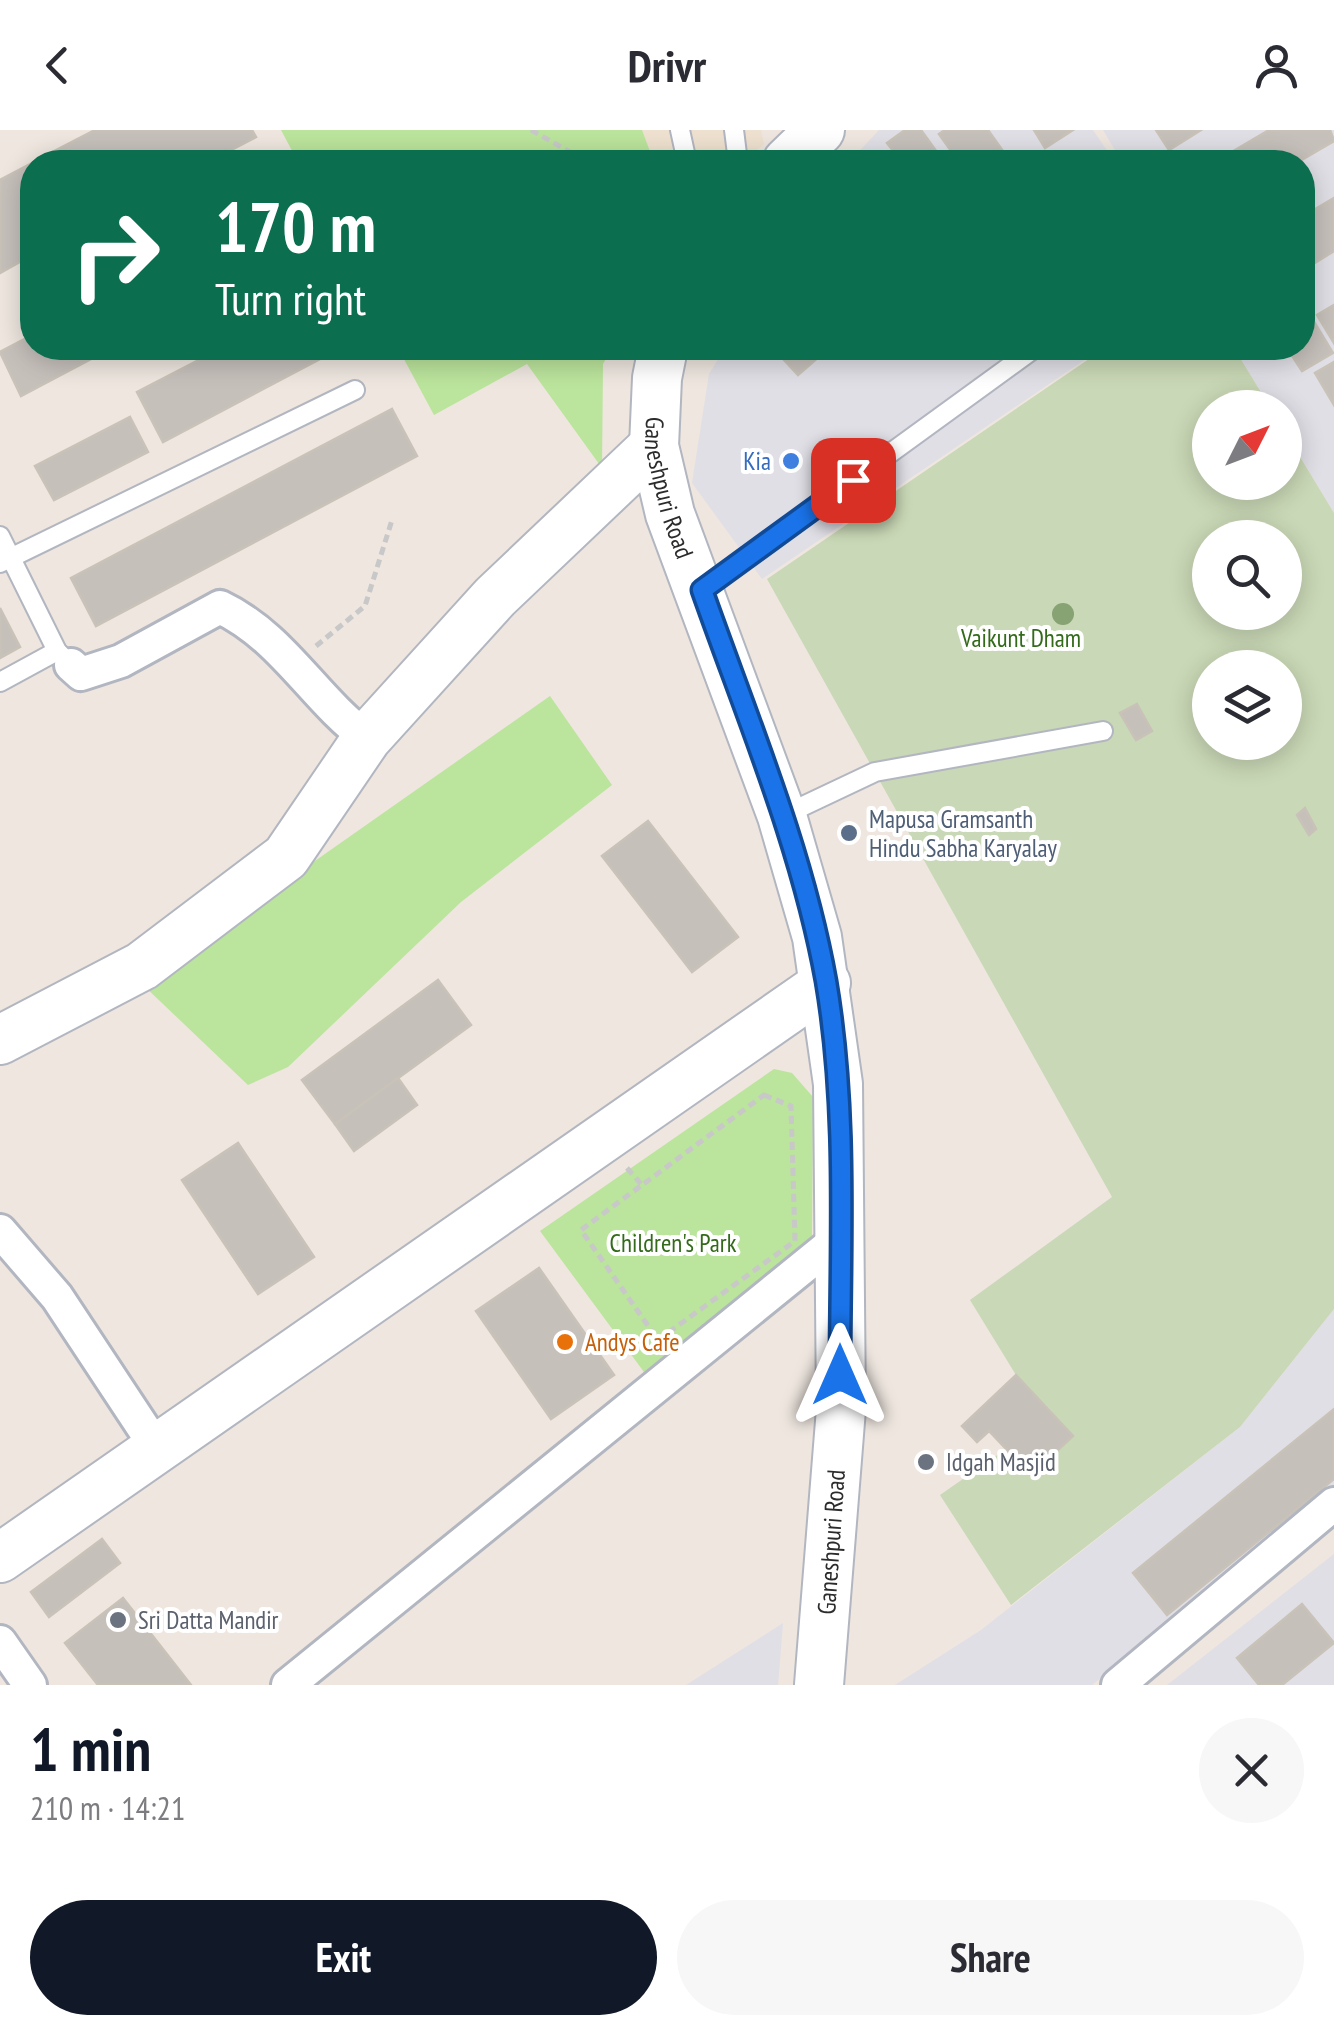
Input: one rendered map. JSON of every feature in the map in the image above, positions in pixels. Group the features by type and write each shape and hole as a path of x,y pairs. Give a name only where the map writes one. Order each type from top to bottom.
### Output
{"street":[{"path":"799,150 820,130"},
{"name":"Ganeshpuri Road","path":"661,360 656,378 654,446 670,514 702,590 782,816 826,983 838,1084 841,1410 820,1685"},
{"path":"0,1040 142,966 286,857 368,738 495,598 654,446"},
{"path":"64,658 81,674 121,661 220,607 255,627 295,664 342,720 368,738"},
{"path":"0,1558 826,983"},
{"path":"0,1231 57,1296 158,1450"},
{"path":"288,1685 840,1238"},
{"path":"1118,1685 1334,1504"},
{"path":"0,1642 30,1685"}],"lane":[{"path":"702,590 1018,360"},
{"path":"5,561 356,390"},
{"path":"0,536 5,561 64,658 0,682"},
{"path":"782,816 875,772 1103,730"}],"path":[{"path":"531,130 567,150"},
{"path":"295,664 365,606 392,520"},
{"path":"764,1095 791,1106 795,1242 658,1340 581,1230 642,1185 764,1095"},
{"path":"628,1170 642,1185"}],"shaded area":[{"path":"642,130 761,130 764,144 757,150 650,150"},
{"path":"879,130 1093,130 1107,150 860,150"},
{"path":"1103,130 1334,130 1334,513 1302,460 1302,390 1260,390 1241,360 1315,360 1315,150 1115,150"},
{"path":"718,360 1084,360 762,579 692,483 709,374"},
{"path":"1334,1309 1334,1491 1092,1685 895,1685 981,1630 1240,1427"},
{"path":"1334,1554 1334,1685 1167,1685"},
{"path":"783,1623 778,1685 686,1685"}],"green space":[{"path":"281,130 642,130 650,150 292,150"},
{"path":"404,360 605,360 602,468 527,364 434,415"},
{"name":"Vaikunt Dham","path":"1087,360 1241,360 1260,390 1192,390 1192,500 1302,500 1302,460 1334,513 1334,1309 1240,1427 1011,1605 940,1495 1006,1449 1032,1475 1073,1435 1016,1375 970,1300 1112,1197 767,579"},
{"path":"550,696 612,785 461,902 288,1067 248,1085 141,983"},
{"name":"Children's Park","path":"774,1069 792,1073 813,1097 812,1244 644,1372 540,1231"}],"building":[{"path":"95,130 252,130 256,137 231,150 56,150"},
{"path":"905,130 921,130 935,150 893,150 887,143"},
{"path":"945,130 988,130 1002,150 950,150 939,134"},
{"path":"1034,130 1073,130 1045,148"},
{"path":"1156,130 1201,130 1169,150"},
{"path":"1269,130 1330,130 1334,141 1315,152 1235,150"},
{"path":"20,169 20,262 0,273 0,180"},
{"path":"1334,198 1334,251 1315,263 1315,209"},
{"path":"1334,305 1334,343 1317,315"},
{"path":"1315,323 1333,353 1302,371 1295,360 1315,360"},
{"path":"20,341 20,360 89,360 21,396 0,352"},
{"path":"199,360 318,360 163,442 137,392"},
{"path":"784,360 815,360 798,375"},
{"path":"1334,362 1334,405 1315,373"},
{"path":"392,409 417,456 96,626 71,578"},
{"path":"130,417 148,452 54,500 35,466"},
{"path":"0,608 20,647 0,658"},
{"path":"1137,704 1152,731 1136,740 1120,713"},
{"path":"1305,808 1316,829 1309,835 1297,815"},
{"path":"648,821 738,937 692,972 602,856"},
{"path":"438,980 471,1025 335,1124 302,1080"},
{"path":"398,1078 417,1105 354,1151 335,1124"},
{"path":"238,1143 314,1257 258,1294 182,1180"},
{"path":"539,1268 614,1375 551,1419 476,1311"},
{"path":"1016,1375 1073,1436 1031,1475 989,1431 977,1442 962,1426"},
{"path":"1334,1409 1334,1479 1167,1615 1133,1573"},
{"path":"102,1539 120,1563 49,1617 31,1592"},
{"name":"Sri Datta Mandir","path":"123,1598 191,1685 98,1685 65,1643"},
{"path":"1302,1604 1334,1643 1282,1685 1259,1685 1237,1658"}],"place":[{"name":"Kia","path":"791,461"},
{"name":"Mapusa Gramsanth Hindu Sabha Karyalay","path":"849,833"},
{"name":"Andys Cafe","path":"565,1342"},
{"name":"Idgah Masjid","path":"926,1462"},
{"name":"Sri Datta Mandir","path":"118,1620"}],"route":[{"path":"840,1375 838,1084 826,983 817,937 782,816 702,590 853,480"}]}
